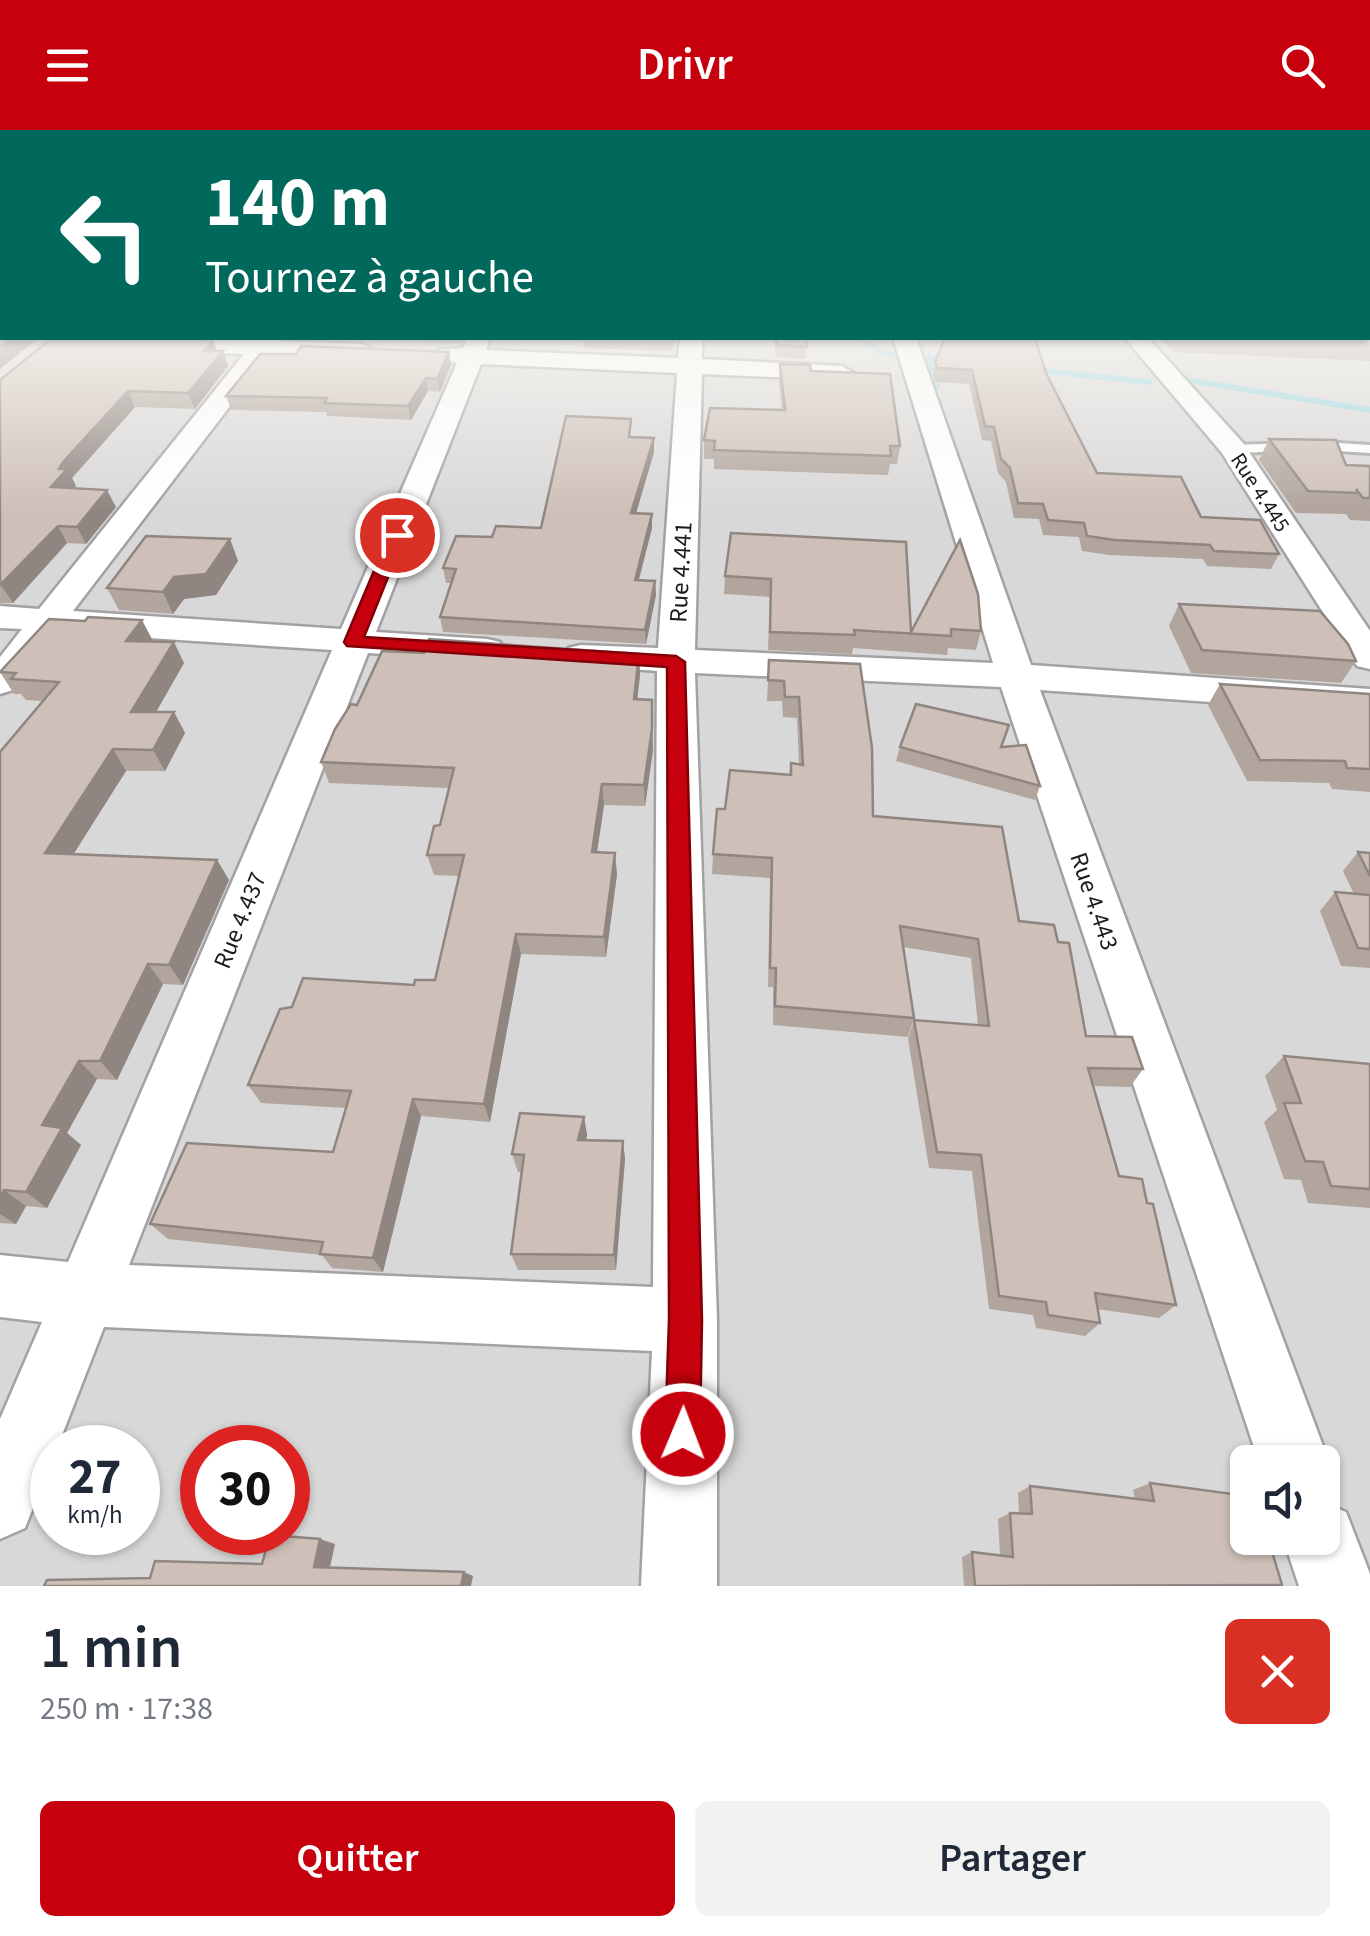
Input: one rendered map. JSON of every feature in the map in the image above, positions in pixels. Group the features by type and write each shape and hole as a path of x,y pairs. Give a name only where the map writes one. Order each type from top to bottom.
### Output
{"street":[{"path":"0,682 239,376"},
{"name":"Rue 4.437","path":"0,1503 462,376"},
{"name":"Rue 4.441","path":"679,1586 686,1320 676,662 690,376"},
{"name":"Rue 4.443","path":"910,376 1288,1445"},
{"name":"Rue 4.445","path":"1169,376 1233,449 1370,658"},
{"path":"0,617 676,662 1016,676 1370,700"},
{"path":"0,1286 84,1295 686,1320"},
{"path":"1326,1555 1337,1586"}],"lane":[{"path":"1233,449 1370,449"}],"shaded area":[{"path":"0,376 1370,376 1370,1586 0,1586"}],"building":[{"path":"5,376 202,376 188,393 128,391 63,462 59,469 67,469 51,487 107,490 77,527 58,526 0,585 0,380"},
{"path":"242,376 438,376 426,378 408,406 324,403 327,398 226,396"},
{"path":"781,376 890,376 900,446 890,446 891,456 714,450 715,441 704,440 710,408 785,410"},
{"path":"973,376 1048,376 1097,473 1181,477 1201,517 1260,520 1279,554 1214,551 1210,545 1087,536 1084,523 1048,520 1043,504 1018,503 994,427 985,426"},
{"path":"566,416 631,419 629,437 654,438 631,513 652,514 635,580 655,581 645,630 440,617 456,569 443,568 456,536 492,537 496,526 541,528"},
{"path":"1269,439 1336,440 1346,465 1370,466 1370,498 1363,498 1356,489 1358,493 1308,491"},
{"path":"731,533 906,542 911,632 960,540 978,594 981,631 951,629 951,636 854,630 855,635 770,632 771,579 725,576"},
{"path":"146,536 230,539 206,574 174,577 163,592 107,588"},
{"path":"1179,604 1320,611 1348,644 1356,661 1202,650"},
{"path":"88,617 142,620 126,641 174,642 131,712 174,712 153,750 113,749 45,853 217,860 169,965 148,964 100,1061 79,1061 42,1125 62,1128 26,1192 4,1190 0,1197 0,752 59,682 11,679 16,673 0,672 49,619 85,621"},
{"path":"429,639 639,654 634,699 652,700 644,785 602,784 592,852 615,853 604,937 516,934 484,1104 413,1099 373,1258 320,1254 323,1242 150,1224 187,1143 333,1152 351,1091 248,1085 280,1009 292,1007 303,978 414,985 415,980 435,980 464,855 427,855 434,826 440,825 454,768 321,762 335,729 351,704 357,705 382,651 424,653"},
{"path":"769,660 860,664 872,748 873,816 1002,827 1019,921 1054,925 1058,942 1069,943 1086,1036 1132,1037 1143,1069 1088,1068 1119,1176 1142,1179 1147,1203 1153,1204 1176,1305 1095,1293 1100,1323 1048,1315 1046,1302 999,1296 981,1155 937,1152 914,1020 989,1026 978,939 900,926 914,1018 775,1006 776,968 770,968 772,858 713,854 717,809 725,809 730,770 791,775 791,763 803,765 799,697 785,697 784,681 768,680"},
{"path":"1220,684 1370,694 1370,769 1347,768 1345,761 1260,760"},
{"path":"916,704 1009,725 1001,747 1026,745 1040,786 900,747"},
{"path":"1358,852 1370,853 1370,876"},
{"path":"1335,892 1370,895 1370,949 1358,948"},
{"path":"1284,1056 1370,1064 1370,1189 1331,1186 1323,1162 1305,1161 1284,1103 1301,1103"},
{"path":"520,1113 584,1117 578,1140 623,1141 614,1255 511,1254 524,1155 512,1154"},
{"path":"1150,1483 1230,1494 1230,1555 1273,1555 1282,1585 975,1586 972,1552 1013,1557 1010,1513 1032,1514 1030,1486 1154,1501"},
{"path":"310,1538 320,1539 314,1567 464,1572 461,1586 44,1586 47,1580 150,1578 155,1561 262,1564 264,1555 310,1555"}],"waterway":[{"path":"934,376 937,387"},
{"path":"1091,376 1149,382"},
{"path":"1188,380 1370,410"}],"route":[{"path":"397,535 353,642 676,662 686,1320 683,1434"}]}
